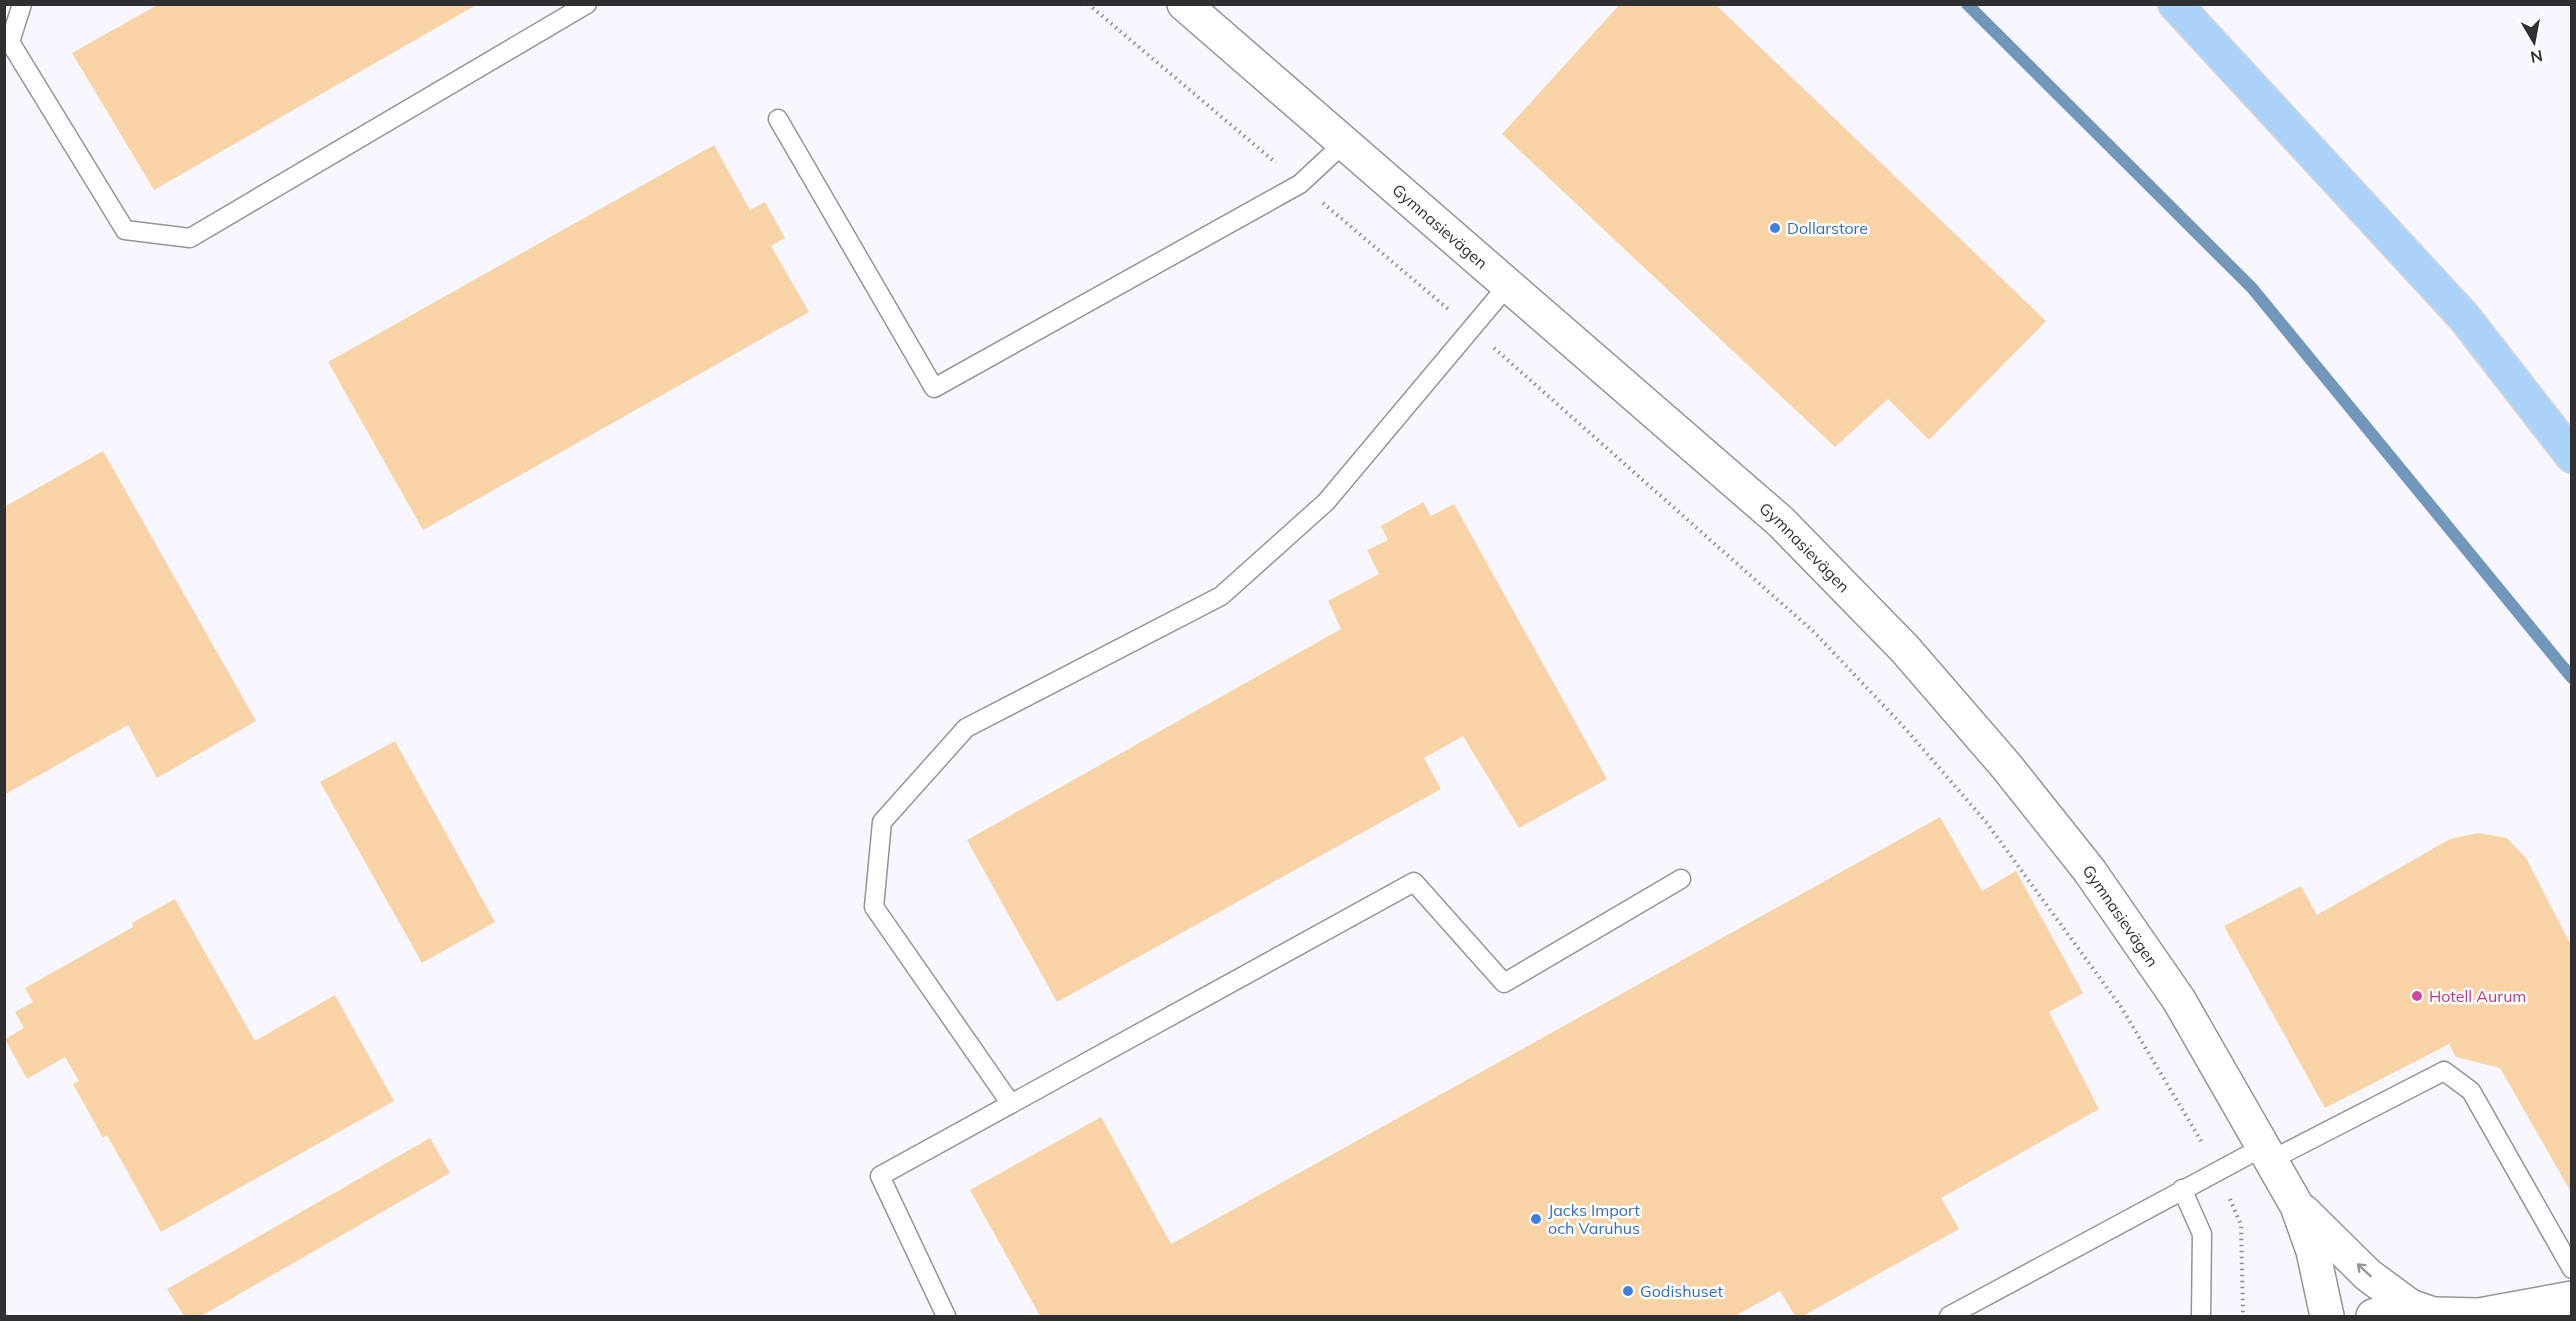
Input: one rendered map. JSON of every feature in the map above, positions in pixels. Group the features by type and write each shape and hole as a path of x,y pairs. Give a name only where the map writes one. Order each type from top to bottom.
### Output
{"highway":[{"path":"2175,4 2464,317 2571,456"}],"street":[{"name":"Gymnasievägen","path":"1184,4 1781,522 1905,649 2007,767 2089,870 2179,1000 2297,1206"},
{"path":"2297,1206 2368,1275 2428,1312"},
{"path":"2297,1206 2313,1251 2327,1317"},
{"path":"2373,1317 2428,1312 2479,1314 2571,1298"},
{"path":"2564,1317 2571,1309"}],"lane":[{"path":"22,4 10,42 125,230 190,238 587,4"},
{"path":"778,119 934,388 1300,184 1344,143"},
{"path":"1011,1104 874,907 882,822 966,728 1221,596 1326,502 1508,285"},
{"path":"946,1317 879,1176 1414,882 1504,983 1681,879"},
{"path":"1949,1317 2218,1170 2267,1154 2444,1071 2471,1091 2571,1269"},
{"path":"2182,1189 2202,1234 2201,1317"}],"path":[{"path":"1088,4 1471,329 1814,632 1903,726 1986,822 2121,1006 2218,1170 2241,1225 2243,1317"}],"building":[{"path":"159,4 478,4 154,190 72,53"},
{"name":"Dollarstore","path":"1620,4 1715,4 2046,321 1929,440 1888,399 1835,447 1502,134"},
{"path":"714,145 750,210 765,202 785,238 771,246 809,312 423,530 328,362"},
{"path":"103,451 256,721 157,778 128,725 4,795 4,507"},
{"path":"1423,502 1431,516 1454,504 1607,779 1519,828 1463,736 1424,758 1441,789 1057,1002 967,840 1341,629 1328,601 1379,574 1367,550 1388,540 1381,526"},
{"path":"395,741 495,922 422,963 320,782"},
{"path":"1940,817 1982,891 2016,871 2083,993 2049,1012 2099,1109 1941,1198 1959,1229 1803,1316 1795,1316 1780,1291 1735,1316 1040,1316 970,1190 1101,1117 1171,1244"},
{"name":"Hotell Aurum","path":"2478,833 2507,838 2526,858 2572,947 2572,1194 2500,1068 2456,1057 2449,1044 2325,1108 2224,926 2301,886 2317,915 2450,839"},
{"path":"175,899 255,1041 335,995 394,1101 161,1232 107,1135 103,1138 73,1084 79,1081 65,1057 27,1079 5,1039 24,1028 15,1012 33,1002 25,988 133,927 132,923"},
{"path":"430,1138 450,1173 201,1316 184,1316 167,1289"}],"waterway":[{"path":"1967,4 2252,288 2572,678"}],"place":[{"name":"Dollarstore","path":"1775,228"},
{"name":"Hotell Aurum","path":"2417,996"},
{"name":"Jacks Import och Varuhus","path":"1536,1219"},
{"name":"Godishuset","path":"1628,1291"}]}
